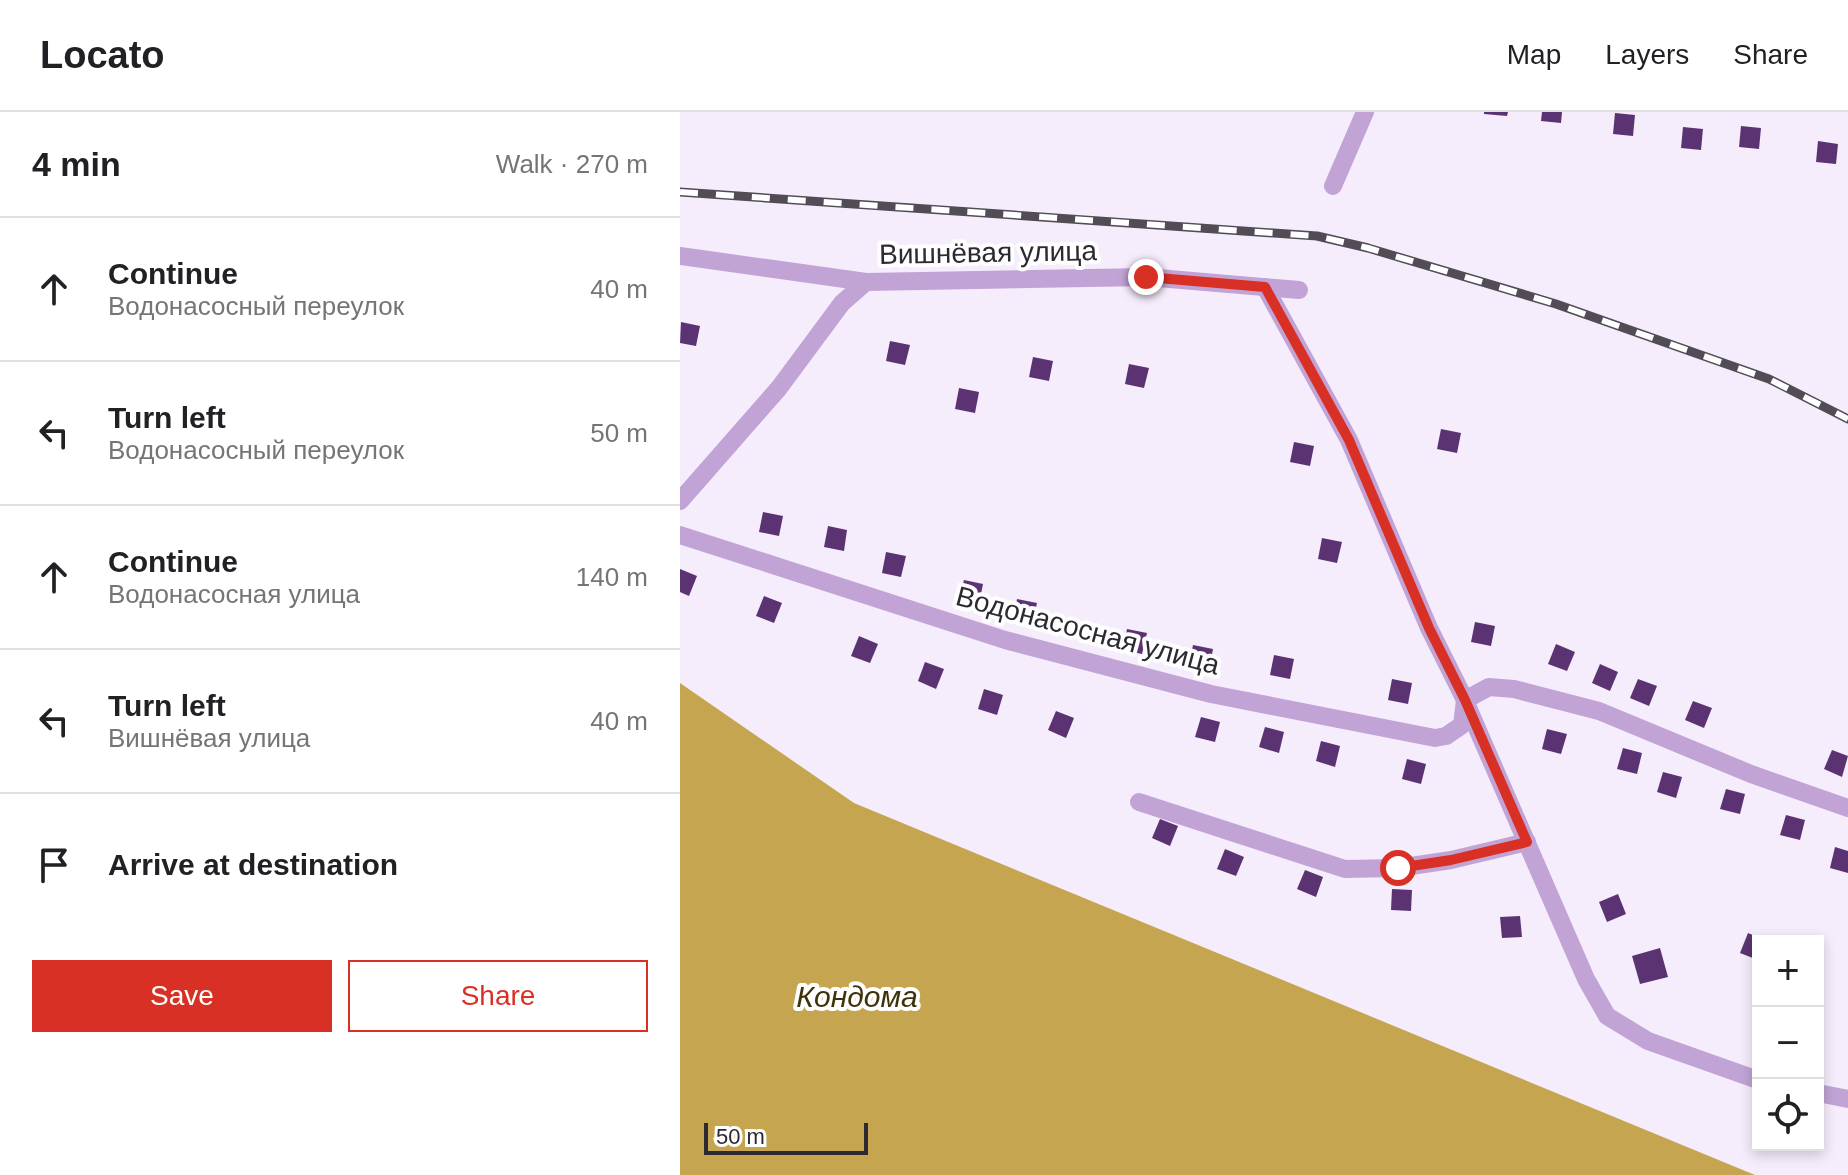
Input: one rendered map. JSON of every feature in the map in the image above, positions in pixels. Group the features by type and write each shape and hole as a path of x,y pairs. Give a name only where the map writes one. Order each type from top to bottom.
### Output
{"street":[{"path":"1333,186 1365,112"},
{"name":"Вишнёвая улица","path":"680,256 866,282 958,283 1146,277 1299,290"},
{"path":"680,501 779,388 842,303 866,282"},
{"path":"1265,287 1349,440 1429,628 1465,700 1586,979 1607,1016 1648,1041 1755,1079"},
{"name":"Водонасосная улица","path":"680,535 1005,640 1211,694 1435,738 1446,736 1462,725 1465,700"},
{"path":"1465,700 1489,687 1514,689 1599,711 1751,774 1848,808"},
{"path":"1139,802 1345,869 1398,868 1451,860 1527,842"},
{"path":"1824,1094 1848,1099"}],"water":[{"name":"Кондома","path":"680,683 854,803 1755,1175 680,1175"}],"building":[{"path":"1484,112 1508,112 1507,116"},
{"path":"1542,112 1562,112 1561,123 1541,121"},
{"path":"1615,113 1635,115 1633,136 1613,134"},
{"path":"1741,126 1761,128 1759,149 1739,147"},
{"path":"1683,127 1703,129 1701,150 1681,148"},
{"path":"1818,141 1838,144 1836,164 1816,162"},
{"path":"681,322 700,326 696,346 680,343"},
{"path":"890,341 910,345 905,365 886,361"},
{"path":"1033,357 1053,361 1049,381 1029,377"},
{"path":"1129,364 1149,368 1144,388 1125,384"},
{"path":"959,388 979,392 975,413 955,409"},
{"path":"1441,429 1461,433 1457,453 1437,449"},
{"path":"1294,442 1314,446 1310,466 1290,462"},
{"path":"763,512 783,516 779,536 759,532"},
{"path":"828,526 847,530 844,551 824,547"},
{"path":"1322,538 1342,542 1337,563 1318,559"},
{"path":"886,552 906,556 901,577 882,573"},
{"path":"680,569 697,576 689,596 680,592"},
{"path":"964,580 983,584 979,604 959,600"},
{"path":"764,596 782,603 774,623 756,616"},
{"path":"1017,599 1037,603 1032,624 1013,620"},
{"path":"1475,622 1495,626 1491,646 1471,642"},
{"path":"1127,629 1147,633 1142,654 1123,650"},
{"path":"859,636 878,644 870,663 851,656"},
{"path":"1556,644 1575,652 1567,671 1548,664"},
{"path":"1193,645 1213,649 1209,670 1189,665"},
{"path":"1274,655 1294,659 1290,679 1270,675"},
{"path":"925,662 944,669 936,689 918,681"},
{"path":"1600,664 1618,672 1610,691 1592,683"},
{"path":"1392,679 1412,683 1408,704 1388,700"},
{"path":"1638,679 1657,686 1649,706 1630,698"},
{"path":"984,689 1003,695 997,715 978,709"},
{"path":"1693,701 1712,708 1704,728 1685,720"},
{"path":"1056,711 1074,718 1066,738 1048,730"},
{"path":"1201,717 1220,722 1215,742 1195,737"},
{"path":"1265,727 1284,732 1279,753 1259,747"},
{"path":"1547,729 1567,734 1561,754 1542,749"},
{"path":"1321,741 1340,746 1335,767 1316,761"},
{"path":"1623,748 1642,753 1637,774 1617,769"},
{"path":"1832,750 1848,756 1842,777 1824,769"},
{"path":"1407,759 1426,764 1421,784 1402,779"},
{"path":"1663,772 1682,777 1676,798 1657,792"},
{"path":"1726,789 1745,794 1740,814 1720,809"},
{"path":"1786,815 1805,820 1800,840 1780,835"},
{"path":"1160,819 1178,826 1170,846 1152,838"},
{"path":"1835,847 1848,851 1848,873 1830,868"},
{"path":"1225,849 1244,857 1236,876 1217,869"},
{"path":"1305,870 1323,877 1316,897 1297,889"},
{"path":"1392,889 1412,890 1411,911 1391,910"},
{"path":"1618,894 1626,914 1607,922 1599,902"},
{"path":"1520,916 1522,937 1502,938 1500,917"},
{"path":"1748,933 1753,935 1752,958 1740,953"},
{"path":"1660,948 1668,977 1640,984 1632,956"}],"railway":[{"path":"680,192 1317,236 1368,248 1556,304 1769,379 1848,419"}],"route":[{"path":"1146,277 1265,287 1349,440 1429,628 1465,700 1527,842 1451,860 1398,868"}]}
